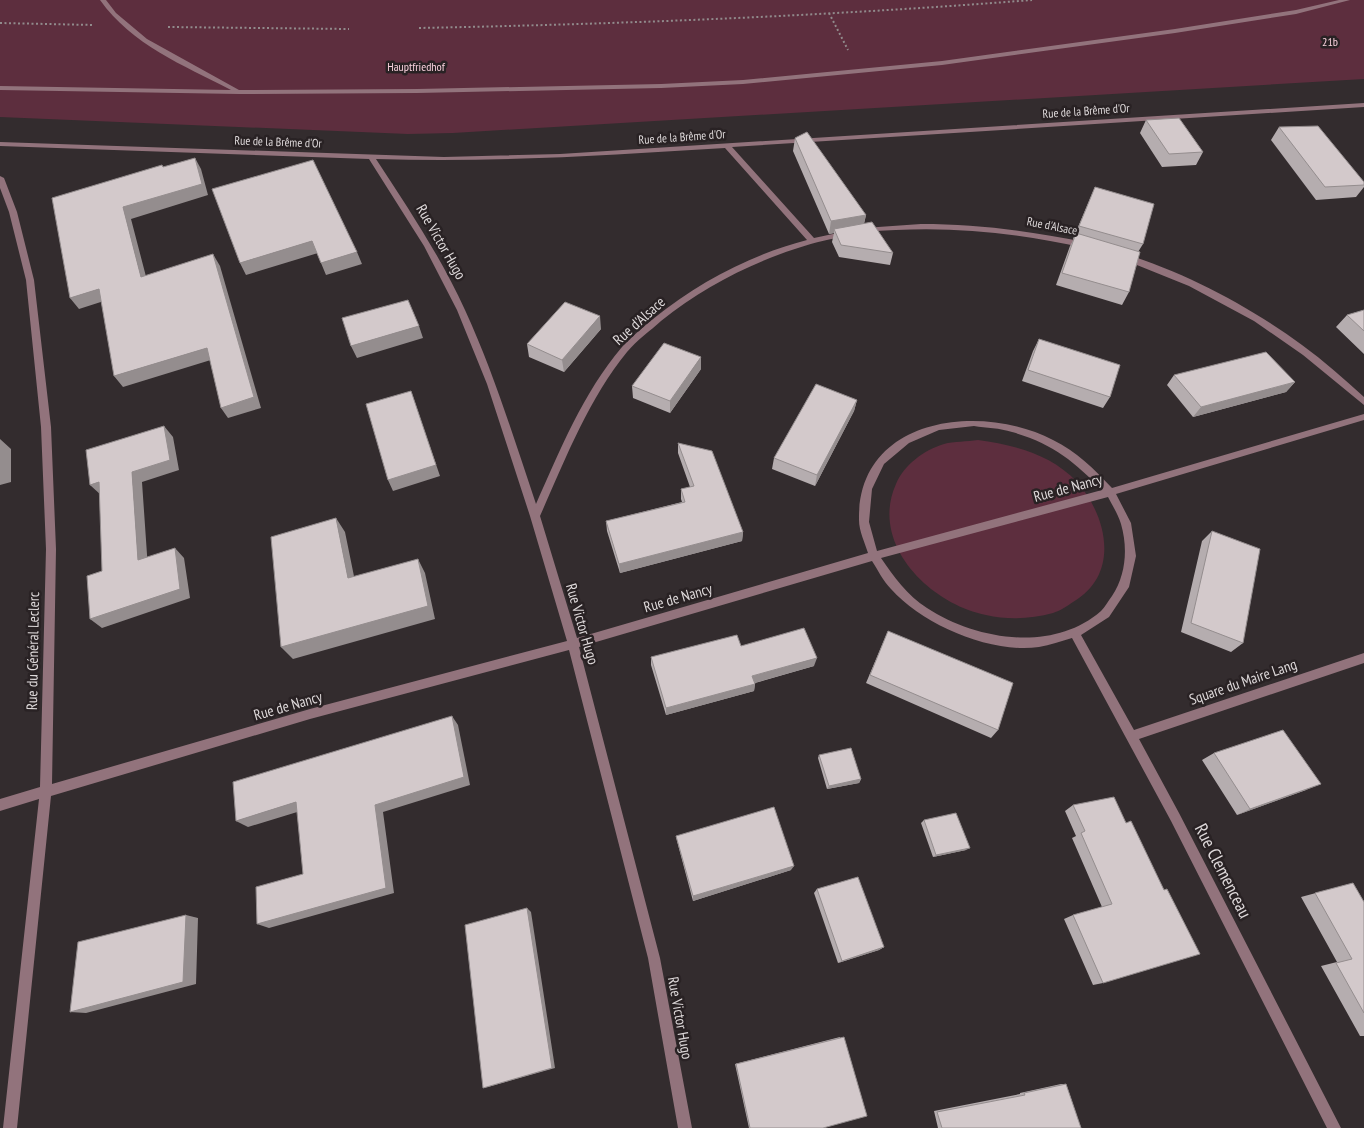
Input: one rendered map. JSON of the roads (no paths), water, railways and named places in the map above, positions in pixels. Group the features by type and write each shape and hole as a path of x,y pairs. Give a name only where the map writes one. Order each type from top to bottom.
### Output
{"street":[{"path":"103,0 113,16 154,47 239,92"},
{"path":"0,88 239,92 427,91 661,86 744,82 942,63 1165,33 1296,12 1347,0"},
{"name":"Rue de la Brême d'Or","path":"0,144 477,159 727,146 1364,105"},
{"path":"727,146 812,240"},
{"name":"Rue Victor Hugo","path":"372,156 428,246 461,310 491,384 535,516 573,644 654,958 685,1128"},
{"name":"Rue du Général Leclerc","path":"0,178 13,212 30,280 46,427 51,548 46,792 10,1128"},
{"name":"Rue d'Alsace","path":"535,516 576,426 608,373 626,349 646,329 692,293 734,269 776,251 812,240 864,230 917,225 978,226 1043,235 1093,247"},
{"path":"1116,254 1184,281 1237,308 1297,346 1364,402"},
{"name":"Rue de Nancy","path":"0,805 310,714 573,644 874,556 1110,492 1364,418"},
{"path":"974,423 1012,428 1042,439 1083,464 1110,492 1126,523 1131,556 1124,587 1105,614 1074,633 1038,642 999,641 959,630 923,611 894,586 874,556 864,522 867,489 881,462 906,440 938,427 974,423"},
{"name":"Rue Clemenceau","path":"1074,633 1176,817 1334,1128"},
{"name":"Square du Maire Lang","path":"1131,736 1364,658"}],"park label":[{"name":"21b","path":"1330,42"},
{"name":"Hauptfriedhof","path":"416,67"}]}
